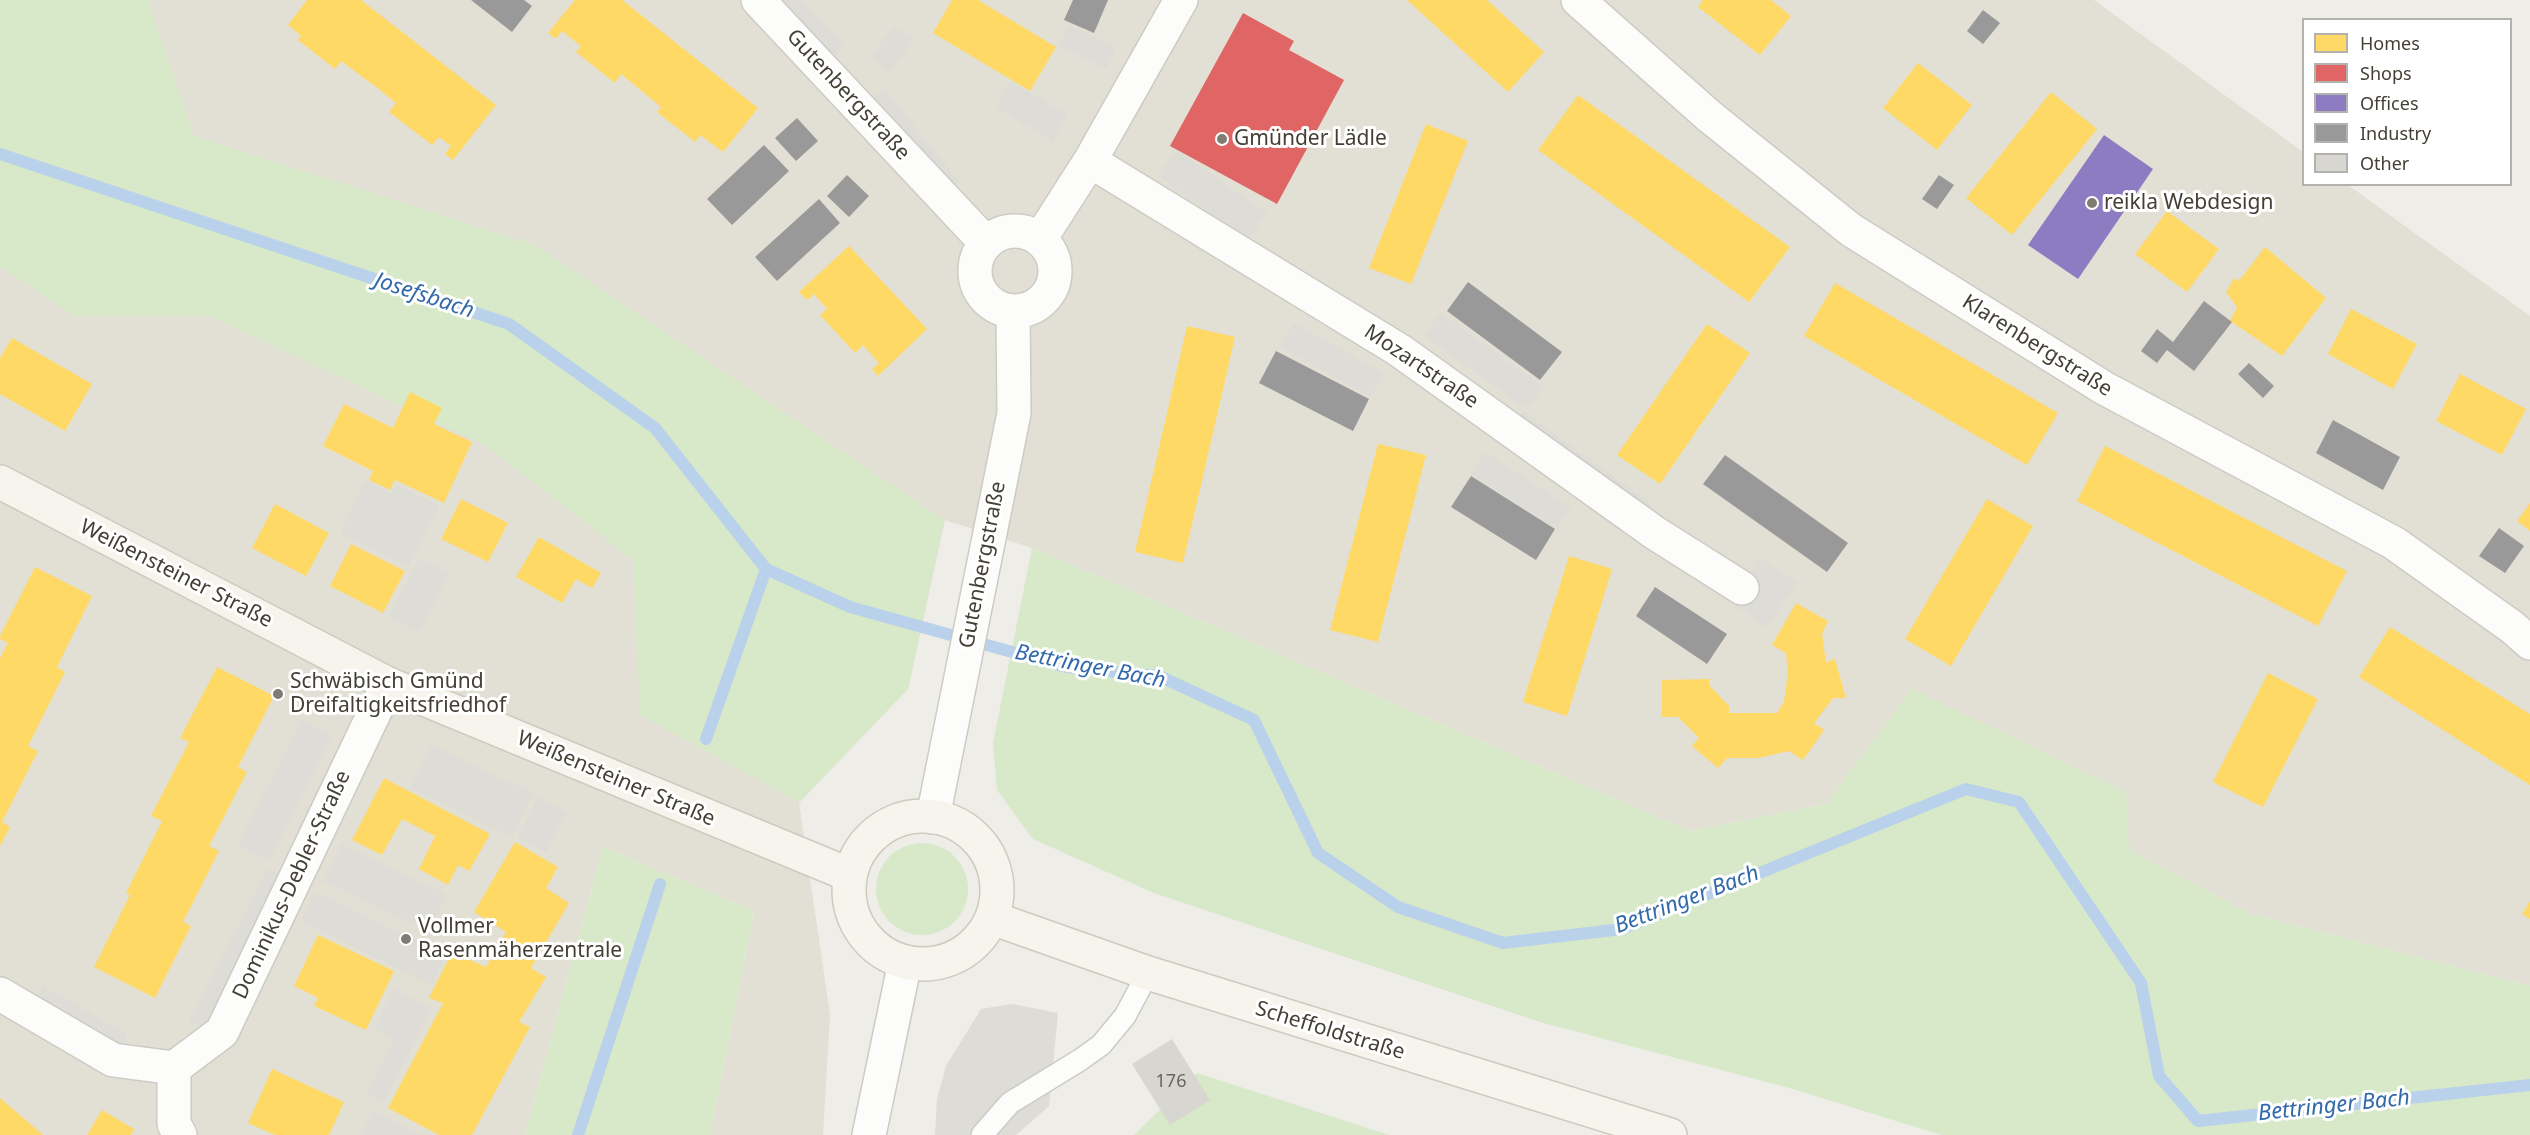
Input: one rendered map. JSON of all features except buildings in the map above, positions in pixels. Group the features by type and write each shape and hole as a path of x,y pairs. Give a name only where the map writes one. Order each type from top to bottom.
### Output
{"main road":[{"name":"Weißensteiner Straße","path":"0,482 388,684 850,875"},
{"path":"933,817 963,828 979,842 990,859 997,888 992,918 978,940 957,956 931,964 905,962 884,954 860,930 851,909 850,875 861,850 880,830 905,818 933,817"},
{"name":"Scheffoldstraße","path":"992,918 1148,973 1670,1135"}],"street":[{"name":"Gutenbergstraße","path":"758,0 986,243"},
{"path":"1040,239 1090,161 1181,0"},
{"name":"Klarenbergstraße","path":"1578,0 1709,116 1851,230 2104,388 2394,543 2512,627 2530,643"},
{"name":"Mozartstraße","path":"1090,161 1399,350 1655,533 1742,588"},
{"path":"1003,232 1023,232 1040,239 1051,252 1055,269 1053,285 1044,300 1030,309 1013,312 998,308 985,300 977,286 974,271 977,256 986,243 1003,232"},
{"name":"Gutenbergstraße","path":"933,817 1014,413 1013,312"},
{"name":"Dominikus-Debler-Straße","path":"174,1068 222,1032 388,684"},
{"path":"869,1135 905,962"},
{"path":"0,994 113,1060 174,1068 174,1124 180,1135"}],"lane":[{"path":"982,1135 1010,1103 1101,1045 1125,1016 1148,973"}],"shaded area":[{"path":"0,0 2094,0 2302,151 2302,186 2349,186 2530,316 2530,986 2251,914 2129,850 1912,689 1826,804 1690,831 1032,548 945,520 908,689 799,803 830,1015 823,1135 710,1135 754,911 603,847 525,1135 0,1135"},
{"path":"775,0 800,0 845,46 833,59"},
{"path":"1070,25 1116,48 1106,69 1059,46"},
{"path":"893,27 914,39 889,73 872,56"},
{"path":"1010,82 1068,114 1053,141 996,108"},
{"path":"884,88 959,182 944,194 869,101"},
{"path":"1177,150 1267,213 1249,239 1158,176"},
{"path":"1441,313 1543,387 1527,409 1424,336"},
{"path":"1294,323 1384,373 1370,397 1280,347"},
{"path":"1524,412 1651,503 1641,517 1514,426"},
{"path":"1485,452 1571,507 1556,529 1471,474"},
{"path":"366,481 391,494 396,484 439,506 408,567 340,534"},
{"path":"420,558 449,573 419,632 389,617"},
{"path":"1760,558 1797,582 1767,627 1731,603"},
{"path":"302,720 333,736 268,861 238,846"},
{"path":"431,744 533,793 512,837 410,787"},
{"path":"537,797 566,812 547,852 517,838"},
{"path":"341,844 447,894 429,931 323,881"},
{"path":"268,869 281,876 203,1028 189,1022"},
{"path":"315,892 446,955 432,985 301,921"},
{"path":"43,986 127,1034 121,1045 37,998"},
{"path":"394,988 432,1008 384,1102 366,1094 395,1039 374,1028"},
{"path":"1012,1004 1058,1013 1049,1106 1016,1135 935,1135 937,1099 946,1066 981,1009"},
{"path":"373,1111 421,1135 361,1135"}],"green space":[{"path":"0,0 148,0 194,136 535,245 944,520 908,689 799,802 640,715 633,560 487,446 210,316 74,316 0,266"},
{"path":"1032,548 1690,831 1826,804 1912,689 2126,792 2129,850 2251,914 2530,986 2530,1135 1941,1135 1793,1089 1540,1022 1154,893 1033,839 997,790 993,743"},
{"path":"922,843 940,846 955,856 965,871 968,889 965,907 955,922 940,932 922,935 904,932 889,922 879,907 876,889 879,871 889,856 904,846"},
{"path":"603,847 754,911 710,1135 525,1135"},
{"path":"1197,1073 1389,1135 1134,1135"}],"waterway":[{"name":"Bettringer Bach","path":"0,154 509,324 655,428 766,569 850,607 1066,667 1159,676 1254,720 1318,853 1398,907 1503,943 1622,929 1966,789 2019,802 2141,983 2159,1076 2198,1121 2530,1085"},
{"path":"706,739 766,569"},
{"path":"578,1135 660,884"}],"place":[{"name":"Gmünder Lädle","path":"1222,139"},
{"name":"reikla Webdesign","path":"2092,203"},
{"name":"Schwäbisch Gmünd Dreifaltigkeitsfriedhof","path":"278,694"},
{"name":"Vollmer Rasenmäherzentrale","path":"406,939"}],"water label":[{"name":"Josefsbach","path":"424,296"}]}
